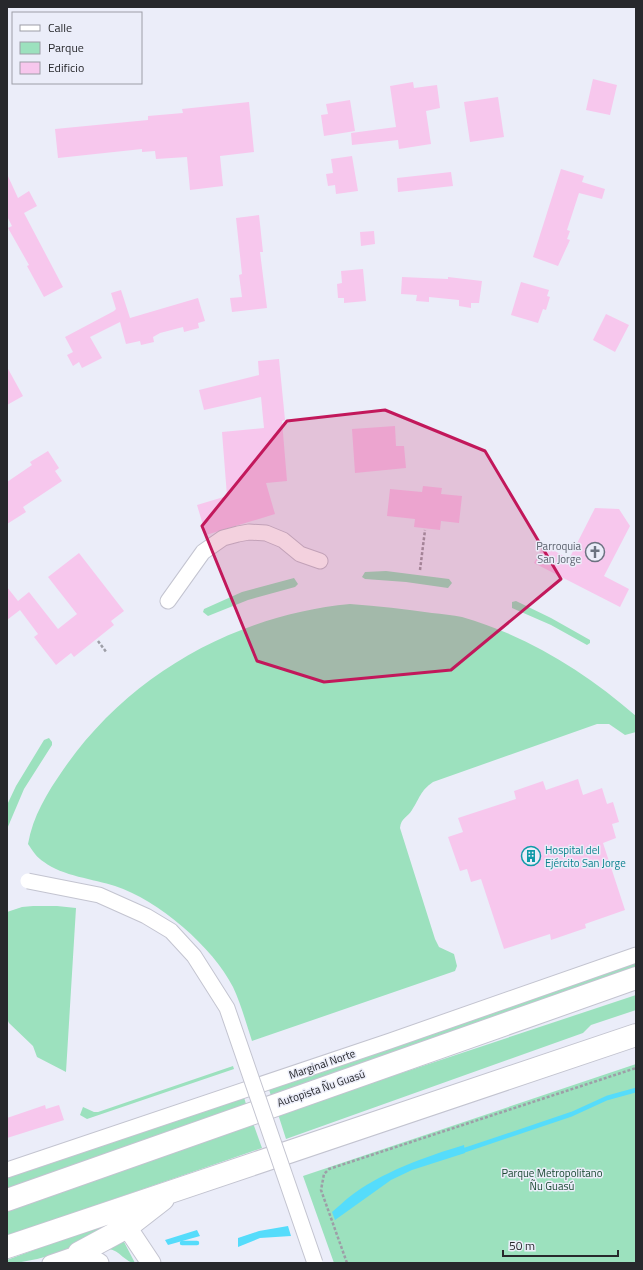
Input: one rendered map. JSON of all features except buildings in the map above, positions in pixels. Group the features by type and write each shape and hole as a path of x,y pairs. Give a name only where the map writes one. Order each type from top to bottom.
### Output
{"highway":[{"name":"Autopista Ñu Guasú","path":"7,1200 636,978"},
{"path":"7,1247 636,1034"},
{"path":"79,1253 127,1227 176,1189"}],"main road":[{"path":"127,1227 151,1263"},
{"path":"79,1253 99,1263"}],"street":[{"path":"168,601 203,552 223,538 238,534 249,532 266,533 283,540 300,554 320,561"},
{"path":"28,881 99,895 146,916 171,931 194,956 227,1008 315,1263"},
{"name":"Marginal Norte","path":"7,1170 390,1041 636,955"},
{"path":"50,1263 79,1253"}],"path":[{"path":"420,570 425,530"},
{"path":"98,641 107,653"},
{"path":"347,1263 320,1190 324,1174 329,1169 636,1068"}],"highlighted area":[{"path":"385,410 485,451 561,579 451,670 324,682 257,661 202,526 287,421"}],"green space":[{"path":"386,571 449,579 452,583 448,588 406,582 365,579 362,577 365,572"},
{"path":"294,578 298,584 295,587 248,600 208,616 203,612 204,609 242,592"},
{"path":"516,601 551,618 590,640 590,643 587,645 551,625 512,608 512,602"},
{"path":"350,604 459,616 510,634 555,657 576,670 617,700 636,716 636,732 625,735 609,724 597,724 433,782 429,785 410,813 403,820 400,828 435,939 439,947 454,954 457,966 455,971 252,1041 233,987 224,972 212,956 183,927 149,902 132,893 115,886 69,874 51,867 35,854 28,844 30,834 41,805 51,787 89,736 119,706 152,679 188,656 226,636 266,621 307,610"},
{"path":"49,738 52,745 24,789 7,829 7,805 16,786 44,740"},
{"path":"33,906 76,908 66,1072 37,1057 33,1046 9,1023 7,1019 7,912 22,907"},
{"path":"636,963 636,970 271,1096 268,1086"},
{"path":"636,995 636,1010 591,1025 583,1033 286,1139 278,1114"},
{"name":"Parque Metropolitano Ñu Guasú","path":"636,1064 636,1263 334,1263 303,1176"},
{"path":"233,1066 234,1069 87,1119 80,1115 83,1107 94,1112 98,1112"},
{"path":"243,1094 246,1104 7,1191 7,1176"},
{"path":"253,1123 262,1148 7,1236 7,1211"},
{"path":"115,1221 90,1238 69,1249 37,1259 7,1263 7,1260"},
{"path":"122,1238 135,1263 109,1249"}],"water":[{"path":"464,1145 465,1153 412,1170 391,1180 335,1220 332,1212 360,1189 404,1166"},
{"path":"288,1226 291,1236 260,1238 238,1247 238,1238 259,1231"},
{"path":"197,1230 200,1236 168,1245 165,1240"}],"waterway":[{"path":"459,1152 572,1114 607,1098 636,1090"},
{"path":"182,1243 197,1243"}],"place":[{"name":"Parroquia San Jorge","path":"595,552"},
{"name":"Hospital del Ejército San Jorge","path":"531,856"}]}
